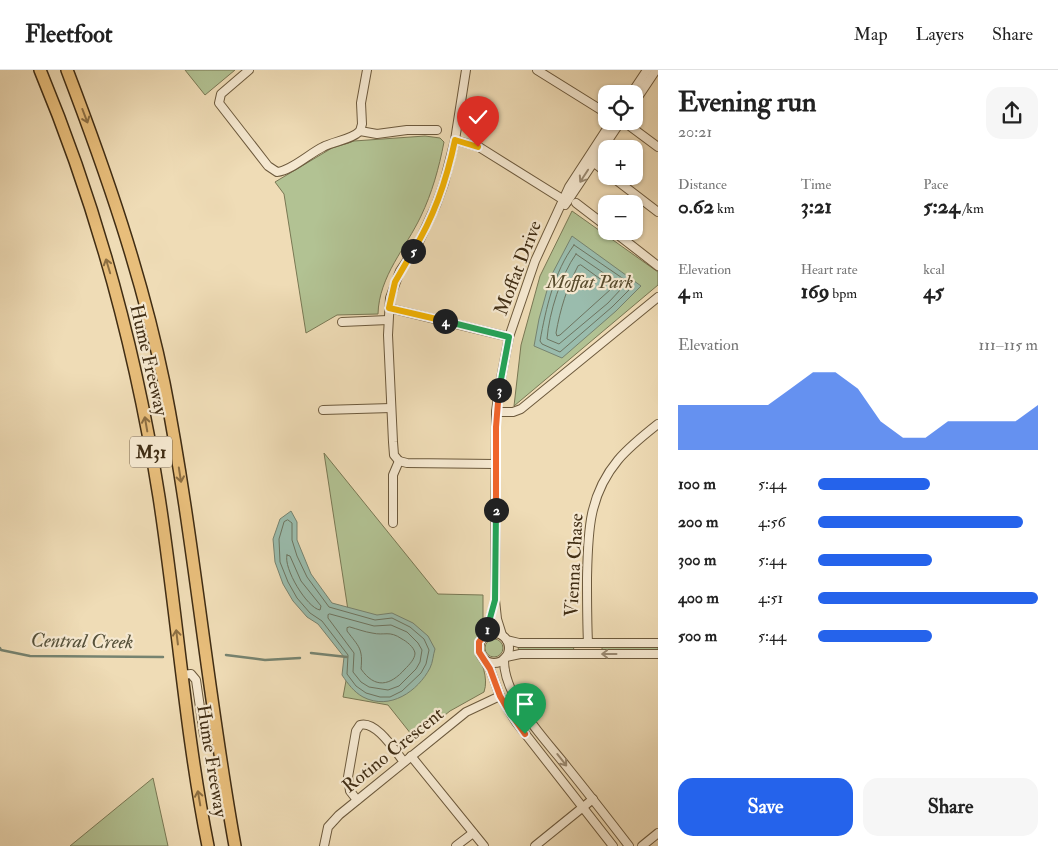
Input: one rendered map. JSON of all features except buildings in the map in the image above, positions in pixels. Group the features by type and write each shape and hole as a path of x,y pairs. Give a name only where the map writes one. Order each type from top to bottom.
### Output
{"highway":[{"name":"Hume Freeway","path":"40,70 68,142 92,212 131,350 159,498 198,791 208,846"},
{"name":"Hume Freeway","path":"67,70 119,214 146,307 163,382 190,542 217,740 235,846"}],"street":[{"path":"249,70 221,94 219,103 246,139 274,171 282,172 324,146 354,136 360,131 362,124 361,104 367,70"},
{"path":"466,70 452,154 436,204 418,244 395,282 389,308 393,452 399,461 407,463 495,464"},
{"path":"537,70 598,108"},
{"path":"637,85 647,70"},
{"path":"643,90 656,70"},
{"path":"360,131 377,134 406,130 437,130"},
{"name":"Moffat Drive","path":"565,201 575,176 606,130"},
{"name":"Moffat Drive","path":"505,637 497,619 495,600 495,464 496,412 509,337 535,261 556,217 565,201 616,130"},
{"path":"634,130 658,147"},
{"path":"455,140 478,147 565,201"},
{"path":"593,162 598,166"},
{"path":"623,185 658,212"},
{"path":"576,203 598,220"},
{"path":"625,240 658,266"},
{"path":"496,412 514,412 521,409 658,297"},
{"path":"389,308 509,337"},
{"path":"342,322 388,320"},
{"path":"323,410 391,408"},
{"name":"Vienna Chase","path":"588,643 588,540 590,519 596,496 618,459 658,424"},
{"path":"393,523 393,475 399,461"},
{"name":"Moffat Drive","path":"485,635 495,600"},
{"path":"613,846 516,722 500,696 490,669 479,652 478,647 485,635 494,632 519,643 658,643"},
{"path":"505,637 509,649 505,658 504,668 507,680 522,708 629,846"},
{"path":"484,660 494,663 520,654 658,654"},
{"path":"182,675 191,674 196,680 204,735 208,740 217,740"},
{"name":"Rotino Crescent","path":"324,846 326,832 331,823 466,712 500,696"},
{"path":"358,800 350,790 348,777 356,731 360,725 369,725 377,730 404,762"},
{"path":"411,756 484,846"},
{"path":"535,846 593,799"},
{"path":"456,846 473,832"},
{"path":"642,846 658,833"}],"green space":[{"path":"185,70 235,70 205,95"},
{"path":"425,136 440,138 444,142 437,171 429,198 421,216 394,263 383,287 378,314 337,315 306,333 284,194 275,182 332,148 354,141"},
{"name":"Moffat Park","path":"572,211 598,229 598,240 613,240 658,272 658,285 514,406 521,345 540,276"},
{"path":"324,453 438,594 483,595 483,625 475,647 485,675 484,692 450,711 415,739 388,705 343,697 353,643"},
{"path":"494,639 500,642 503,648 500,654 494,657 488,654 485,648 488,642"},
{"path":"602,645 658,645 658,652 602,652"},
{"path":"573,646 574,650 519,652 518,647"},
{"path":"153,778 168,846 70,846"}],"water":[{"path":"572,236 641,286 616,311 562,358 534,346 539,319 551,276"},
{"path":"291,511 297,522 297,540 311,574 332,603 377,615 392,613 413,623 428,636 435,649 431,666 425,676 411,691 393,700 373,701 357,693 342,675 344,657 318,624 307,617 293,601 283,584 275,562 273,539 280,519"}],"waterway":[{"name":"Central Creek","path":"0,648 1,650 30,656 163,657"},
{"name":"Central Creek","path":"311,653 347,657"},
{"name":"Central Creek","path":"226,655 265,660 300,658"}],"route":[{"path":"478,147 455,140 444,183 436,204 418,244 395,282 389,308 509,337 496,412 495,600 489,624 478,647 481,656 490,669 500,696 525,734"}]}
